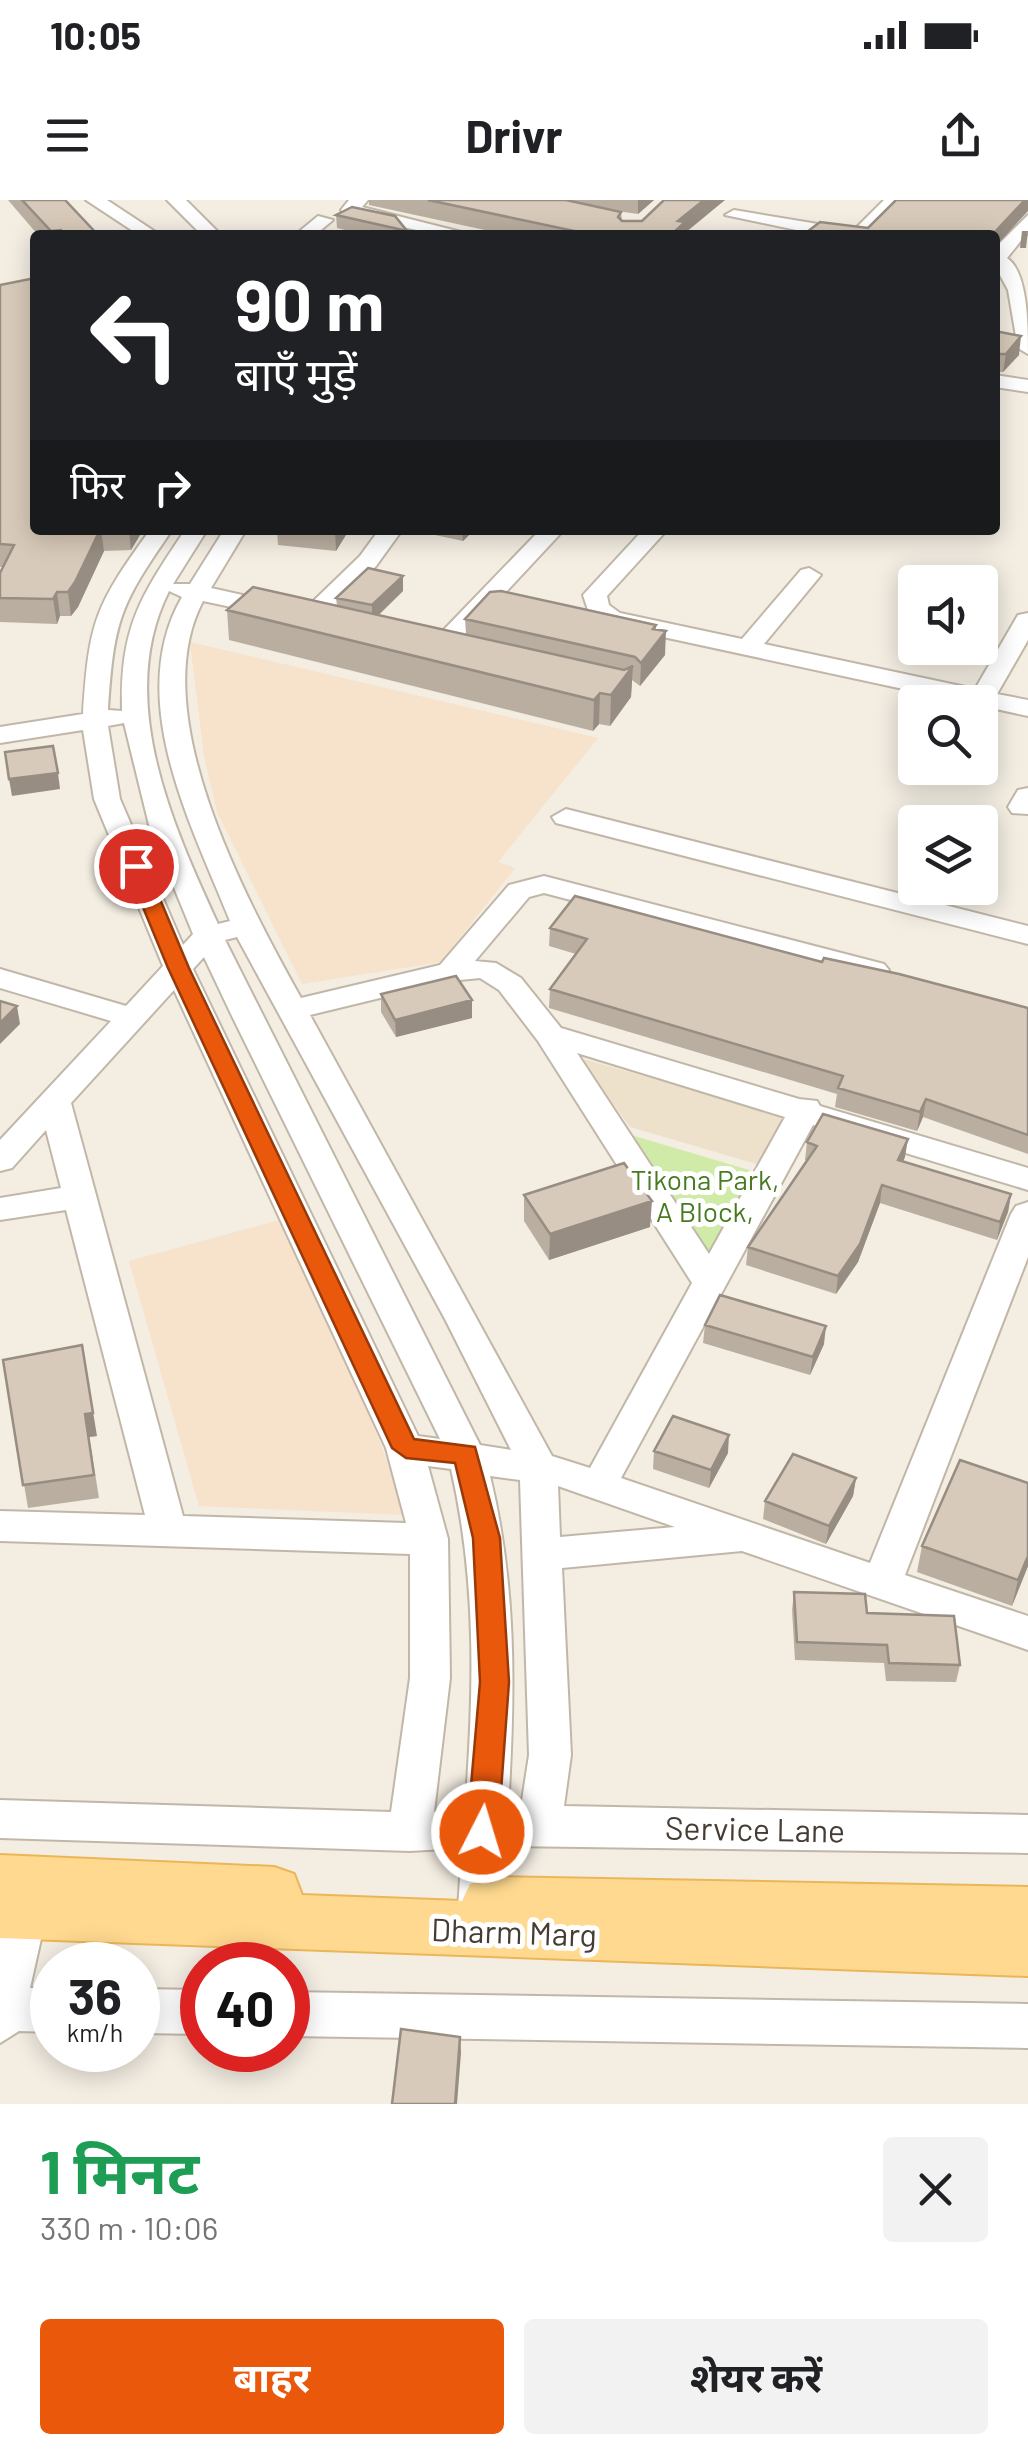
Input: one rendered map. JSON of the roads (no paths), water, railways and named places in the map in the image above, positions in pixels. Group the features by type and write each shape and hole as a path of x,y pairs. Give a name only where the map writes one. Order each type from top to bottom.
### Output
{"main road":[{"name":"Dharm Marg","path":"8,1902 479,1916 1028,1949"},
{"name":"Dharm Marg","path":"479,1916 1028,1914"}],"street":[{"path":"95,200 143,230"},
{"path":"176,200 207,230"},
{"path":"359,200 350,210 441,230"},
{"path":"751,200 728,220 813,230"},
{"path":"861,230 894,200"},
{"path":"311,230 324,220"},
{"path":"1000,254 1028,220"},
{"path":"1000,262 1028,266"},
{"path":"1007,265 1018,290 1028,348"},
{"path":"1000,321 1024,325"},
{"path":"1000,383 1028,386"},
{"path":"158,535 108,612 100,642 96,720 107,799 178,968 406,1448 429,1539 430,1678 410,1832"},
{"path":"193,535 141,623 134,658 133,714 144,772 208,935 466,1454 486,1538 494,1682 479,1916"},
{"path":"232,535 186,610 171,668 175,710 209,831 246,926 463,1318 538,1466 550,1755 540,1825"},
{"path":"311,617 368,561 388,535"},
{"path":"480,654 433,644 547,535"},
{"path":"651,535 595,595 597,608 612,618 925,685"},
{"path":"750,646 810,576"},
{"path":"161,585 348,625"},
{"path":"990,685 1027,620"},
{"path":"998,701 1028,708"},
{"path":"0,734 175,710"},
{"path":"566,816 1028,935"},
{"path":"450,972 519,891 544,884 898,976"},
{"path":"0,1160 208,935 246,926"},
{"path":"290,1010 450,972 486,970 500,976 550,1034 710,1283"},
{"path":"0,978 132,1018"},
{"path":"550,1034 1028,1178"},
{"path":"55,1102 168,1530"},
{"path":"598,1485 806,1108"},
{"path":"0,1208 80,1196"},
{"path":"883,1580 1028,1214"},
{"path":"347,1322 396,1312"},
{"path":"406,1448 538,1466 883,1580 1028,1633"},
{"path":"0,1526 429,1539"},
{"path":"542,1554 751,1536"},
{"name":"Service Lane","path":"0,1818 410,1832 482,1832 540,1825 1028,1834"},
{"path":"8,1902 1,2013 30,2011"},
{"path":"310,2014 1028,2026"}],"park label":[{"name":"Tikona Park, A Block,","path":"705,1195"}]}
